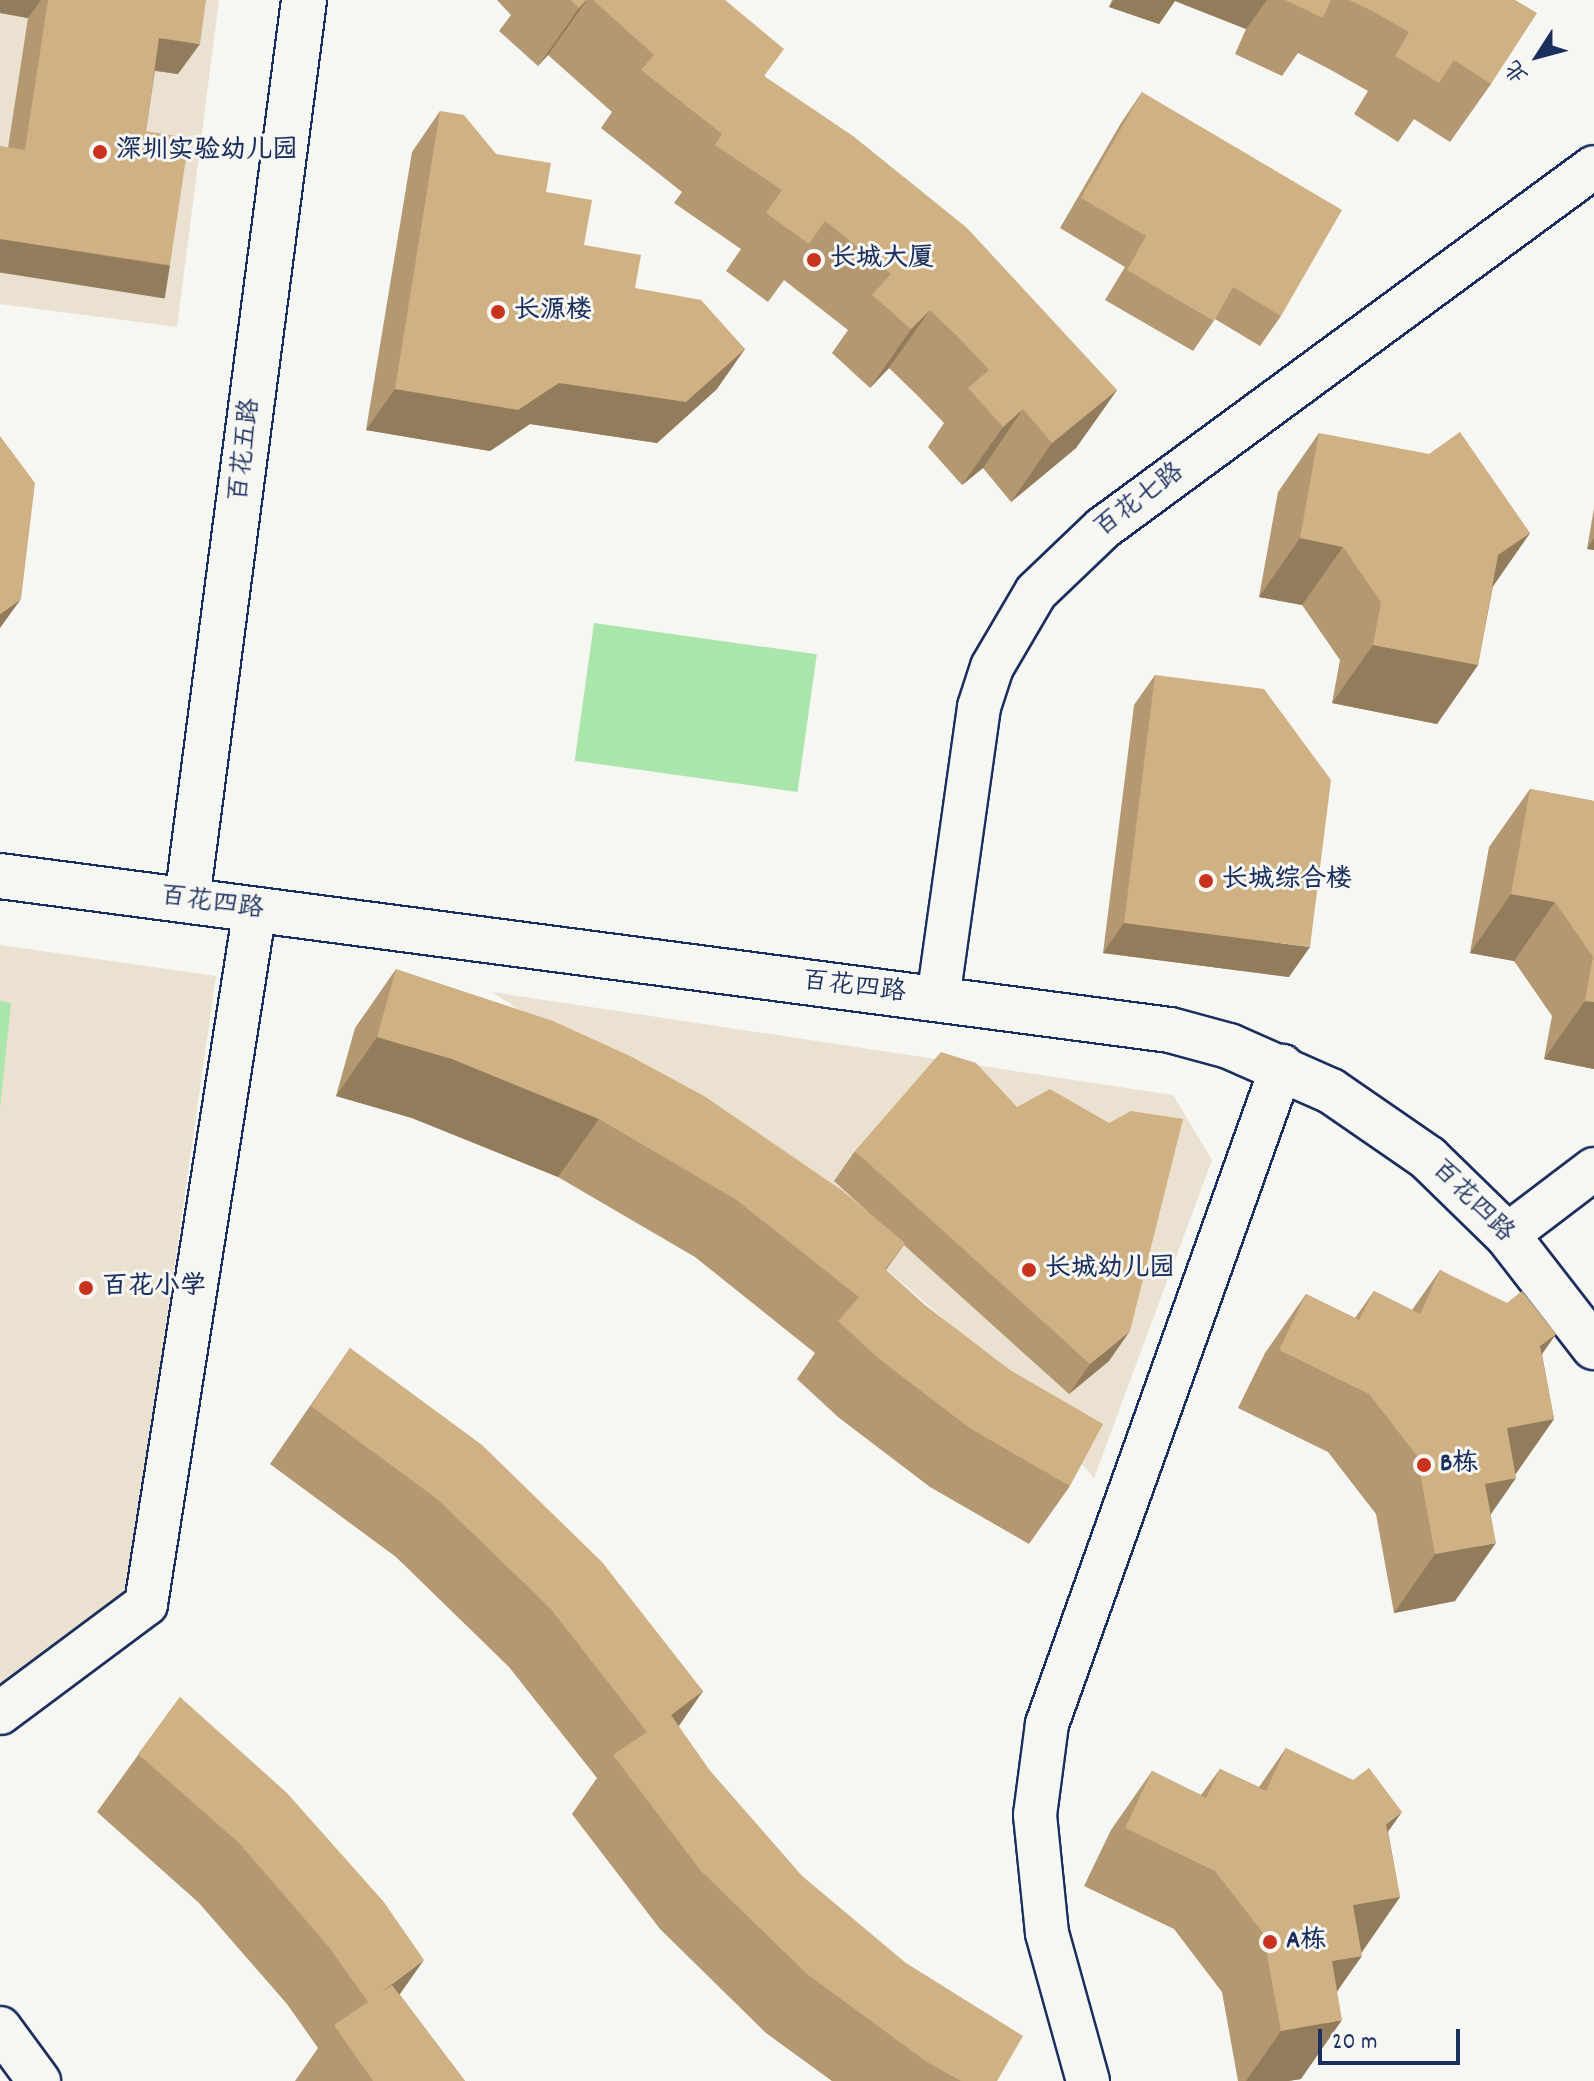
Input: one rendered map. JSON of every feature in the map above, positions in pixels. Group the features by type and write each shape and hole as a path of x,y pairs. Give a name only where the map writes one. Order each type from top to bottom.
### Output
{"street":[{"name":"百花五路","path":"187,900 304,0"},
{"name":"百花七路","path":"938,999 979,707 992,667 1036,592 1103,528 1594,167"},
{"name":"百花四路","path":"0,876 1170,1030 1282,1066 1331,1091 1428,1158 1507,1235 1594,1347"},
{"path":"0,1713 146,1604 255,909"},
{"path":"1088,2081 1047,1933 1035,1815 1047,1724 1282,1066"},
{"path":"1507,1235 1594,1169"},
{"path":"0,2028 39,2081"}],"shaded area":[{"name":"深圳实验幼儿园","path":"0,0 219,0 177,327 0,304"},
{"name":"百花小学","path":"0,945 216,976 127,1599 0,1692"},
{"name":"长城幼儿园","path":"492,992 1173,1095 1212,1160 1094,1478 990,1359 784,1180"}],"green space":[{"path":"594,623 817,654 797,792 575,761"},
{"path":"0,1001 11,1003 0,1109"}],"building":[{"name":"深圳实验幼儿园","path":"48,0 206,0 200,44 159,38 146,131 189,138 170,265 0,239 0,146 25,150"},
{"path":"570,0 586,0 579,8"},
{"path":"593,0 725,0 784,49 764,76 853,136 967,228 1117,390 1052,443 1023,409 1003,427 968,388 989,370 960,339 930,310 911,329 872,295 891,274 825,221 809,244 766,213 782,190 715,145 722,134 641,70 654,55"},
{"path":"1285,0 1331,0 1323,18"},
{"path":"1349,0 1515,0 1537,13 1491,84 1454,60 1439,83 1395,56 1409,32"},
{"path":"1142,92 1342,210 1281,316 1233,287 1214,321 1127,270 1146,236 1081,198"},
{"name":"长源楼","path":"440,111 464,115 496,154 551,163 546,192 592,200 584,245 641,255 635,288 701,300 745,349 686,402 559,383 518,410 395,389"},
{"path":"1460,432 1530,533 1498,555 1478,665 1373,645 1381,602 1343,547 1300,538 1319,433 1429,454"},
{"path":"0,436 35,483 21,599 0,614"},
{"name":"长城综合楼","path":"1155,675 1264,689 1331,780 1310,947 1124,923"},
{"path":"1530,789 1594,801 1594,1002 1585,1001 1593,957 1555,902 1511,894"},
{"path":"396,969 553,1021 630,1056 704,1096 843,1191 905,1243 885,1269 925,1305 1010,1370 1103,1424 1070,1486 971,1429 879,1359 838,1321 859,1297 735,1199 599,1119 452,1059 377,1037"},
{"path":"941,1052 976,1063 1017,1107 1050,1089 1109,1123 1131,1111 1183,1119 1130,1331 1090,1364 855,1151"},
{"path":"1440,1270 1507,1303 1522,1291 1556,1334 1540,1346 1554,1419 1507,1428 1516,1478 1485,1484 1496,1543 1435,1554 1417,1456 1369,1394 1279,1350 1306,1294 1359,1320 1374,1291 1420,1314"},
{"path":"350,1348 482,1445 602,1562 703,1691 671,1715 710,1771 801,1875 906,1963 1023,2036 997,2081 961,2081 927,2062 807,1974 701,1871 613,1755 647,1732 550,1608 437,1499 311,1406"},
{"path":"180,1697 287,1793 383,1901 424,1960 380,1993 392,1985 465,2081 373,2081 334,2025 368,2002 328,1946 240,1844 138,1754"},
{"path":"1286,1748 1353,1780 1369,1768 1402,1812 1386,1824 1400,1897 1353,1905 1362,1956 1332,1961 1342,2020 1281,2031 1263,1933 1215,1871 1125,1828 1152,1771 1206,1798 1220,1769 1266,1791"}],"place":[{"name":"深圳实验幼儿园","path":"100,152"},
{"name":"长城大厦","path":"814,260"},
{"name":"长源楼","path":"498,312"},
{"name":"长城综合楼","path":"1206,881"},
{"name":"长城幼儿园","path":"1029,1270"},
{"name":"百花小学","path":"86,1288"},
{"name":"B栋","path":"1424,1465"},
{"name":"A栋","path":"1270,1942"}]}
